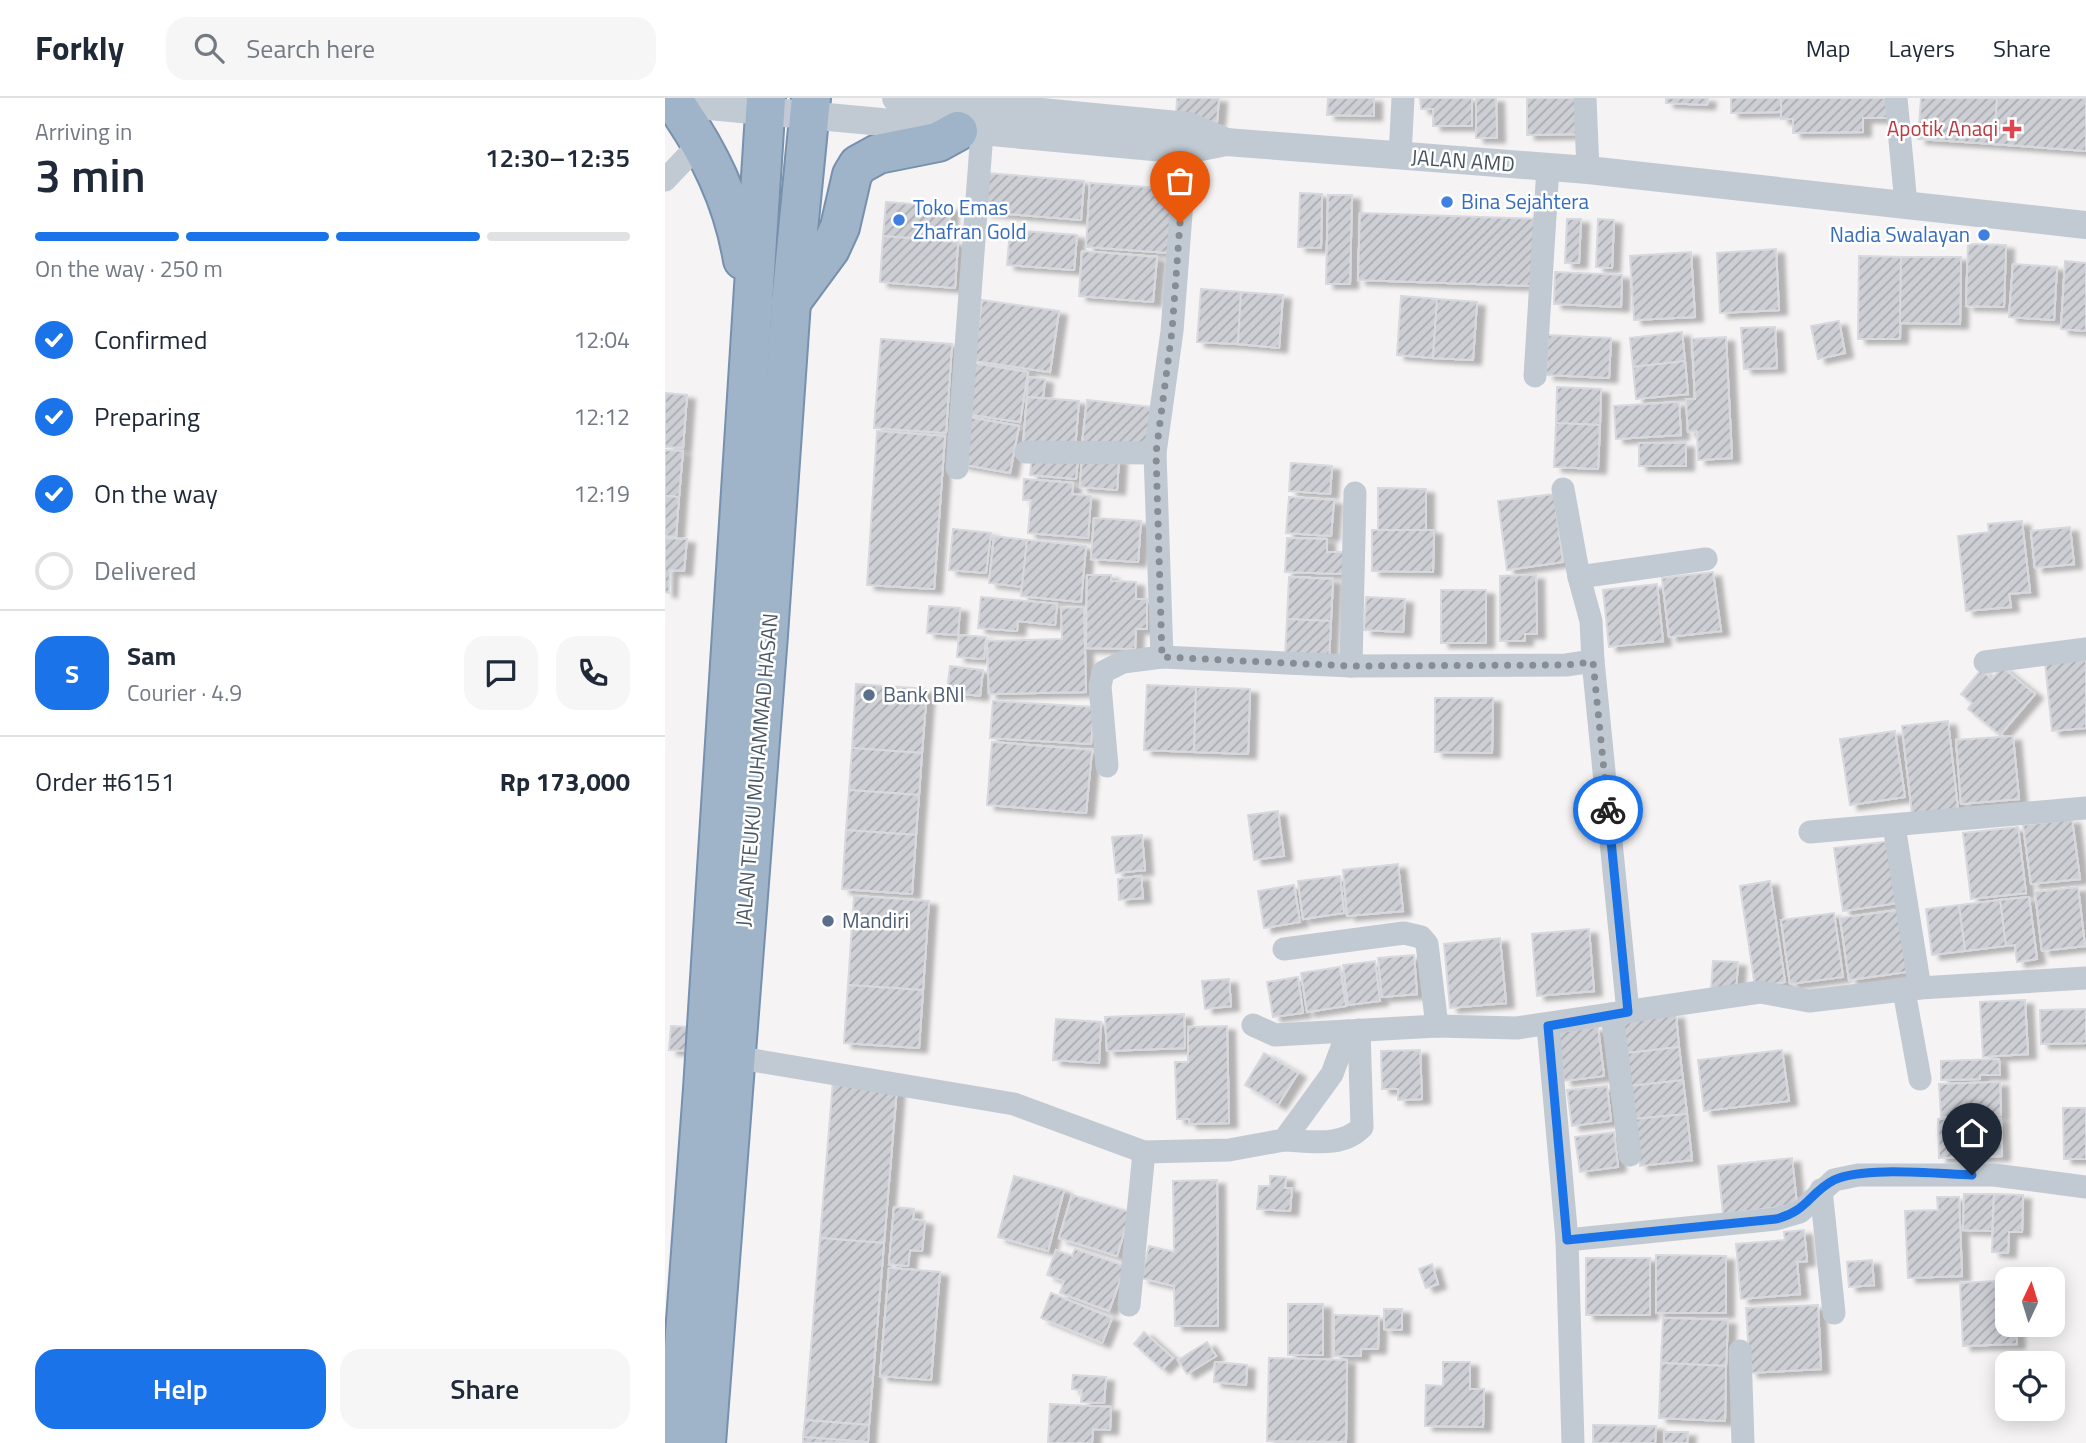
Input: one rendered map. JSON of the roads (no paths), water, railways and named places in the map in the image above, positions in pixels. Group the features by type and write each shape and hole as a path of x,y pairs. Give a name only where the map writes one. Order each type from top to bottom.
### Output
{"highway":[{"path":"669,102 702,142 730,204 740,241 752,321"},
{"name":"JALAN TEUKU MUHAMMAD HASAN","path":"723,1079 752,321 765,105"},
{"name":"JALAN TEUKU MUHAMMAD HASAN","path":"677,1443 723,1079 769,622 791,302 819,110"},
{"path":"791,302 830,249 840,227 852,175 858,165 878,154 925,146 962,121"},
{"name":"JALAN TEUKU MUHAMMAD HASAN","path":"706,1443 713,1153"}],"street":[{"path":"896,98 1005,109 1187,138 1172,331 1156,453 1162,657"},
{"path":"1401,156 1402,98"},
{"path":"1585,98 1588,170"},
{"path":"1896,98 1906,204"},
{"name":"JALAN AMD","path":"669,102 765,105 1588,170 2086,225"},
{"path":"957,468 962,121 1005,109"},
{"path":"665,180 702,142"},
{"path":"1535,376 1548,168"},
{"path":"1026,452 1156,453"},
{"path":"1563,489 1579,577 1591,621 1630,1155"},
{"path":"1350,666 1355,493"},
{"path":"1579,577 1706,559"},
{"path":"1985,662 2086,649"},
{"path":"1107,766 1101,678 1110,666 1123,662 1162,657 1350,666 1566,665 1593,662"},
{"path":"1810,832 2086,808"},
{"path":"1894,826 1920,1079"},
{"path":"1284,949 1404,933 1421,937 1427,944 1437,1026"},
{"path":"1252,1025 1275,1035 1437,1026 1517,1028 1548,1026 1760,992 1809,1001 1912,990 2086,978"},
{"path":"1548,1026 1567,1240 1573,1443"},
{"path":"723,1079 1014,1104 1144,1152 1229,1150 1284,1140 1352,1138 1362,1127 1353,1030"},
{"path":"1284,1140 1332,1074 1353,1030"},
{"path":"1129,1305 1144,1152"},
{"path":"1567,1240 1776,1219 1800,1212 1821,1190 1845,1177 1905,1173 1994,1175 2086,1187"},
{"path":"1821,1190 1835,1313"},
{"path":"1740,1351 1742,1443"}],"place":[{"name":"Apotik Anaqi","path":"2012,129"},
{"name":"Bina Sejahtera","path":"1447,202"},
{"name":"Toko Emas Zhafran Gold","path":"899,220"},
{"name":"Nadia Swalayan","path":"1984,235"},
{"name":"Bank BNI","path":"869,695"},
{"name":"Mandiri","path":"828,921"}]}
